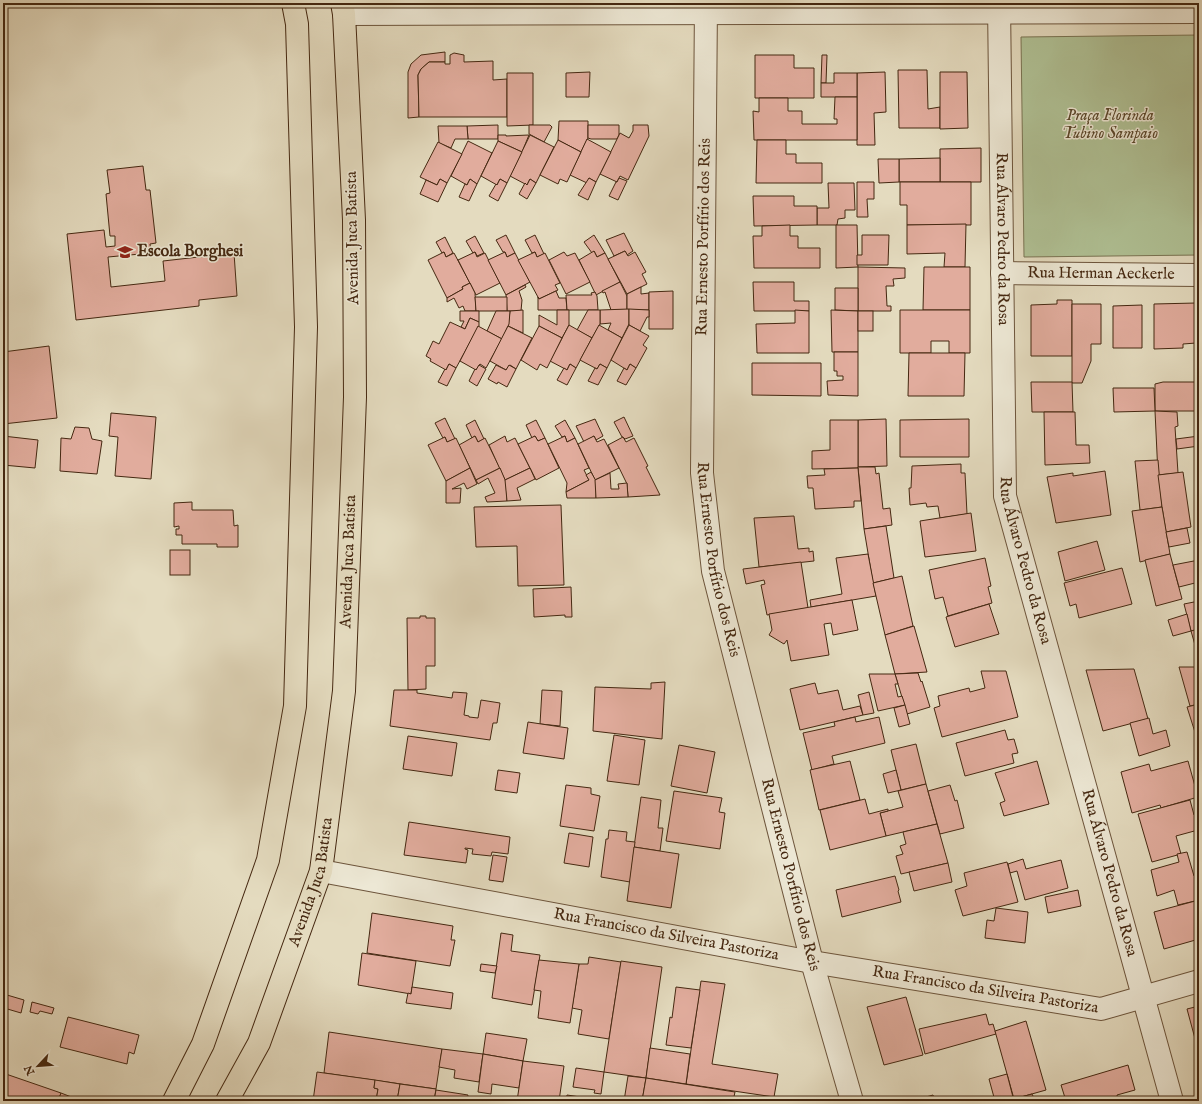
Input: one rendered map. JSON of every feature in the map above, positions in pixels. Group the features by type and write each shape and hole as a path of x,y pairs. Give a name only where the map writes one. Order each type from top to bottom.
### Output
{"main road":[{"path":"174,1101 203,1044 268,860 295,706 306,327 297,24 293,3"},
{"name":"Avenida Juca Batista","path":"227,1101 259,1043 321,871 344,691 355,397 354,220 343,8"}],"street":[{"path":"343,8 999,8 1199,12"},
{"name":"Rua Ernesto Porfírio dos Reis","path":"706,8 702,473 712,564 812,962 852,1101"},
{"name":"Rua Álvaro Pedro da Rosa","path":"999,8 1005,496 1172,1101"},
{"name":"Rua Herman Aeckerle","path":"1002,273 1199,275"},
{"name":"Rua Francisco da Silveira Pastoriza","path":"321,871 812,962 1101,1008 1143,998 1199,981"}],"green space":[{"name":"Praça Florinda Tubino Sampaio","path":"1199,35 1199,255 1024,257 1021,37"}],"building":[{"path":"445,52 445,62 429,62 421,69 418,75 419,117 408,118 408,72 411,64 421,55"},
{"path":"454,53 464,55 464,62 493,61 493,80 507,79 507,117 419,117 418,75 421,69 429,62 445,62 445,64 450,64 450,55"},
{"path":"755,55 794,55 794,68 814,68 814,98 755,98"},
{"path":"822,55 827,55 826,83 821,83"},
{"path":"898,70 927,70 928,109 940,107 940,128 899,128"},
{"path":"590,72 589,97 566,97 566,73"},
{"path":"885,72 886,112 874,113 875,145 857,145 857,73"},
{"path":"940,72 967,72 968,128 940,129"},
{"path":"507,73 533,73 533,125 507,126"},
{"path":"834,73 857,73 857,97 821,97 821,83 834,83"},
{"path":"835,97 857,97 857,140 754,140 753,111 759,112 759,98 788,98 788,111 802,111 802,124 837,124 837,119 834,119"},
{"path":"559,121 588,121 588,138 581,152 558,140"},
{"path":"498,125 498,139 468,139 467,126"},
{"path":"529,125 550,125 552,127 544,142 529,134"},
{"path":"588,125 619,125 619,135 617,139 591,139 588,138"},
{"path":"633,125 648,125 649,136 628,180 620,176 617,182 600,174 620,133 629,138 633,131"},
{"path":"438,126 467,126 468,139 455,139 451,148 439,143"},
{"path":"498,135 529,135 522,152 498,141"},
{"path":"530,135 554,147 536,183 530,179 527,185 510,176"},
{"path":"587,139 611,152 596,182 589,178 587,183 570,175"},
{"path":"558,140 581,152 567,182 560,179 558,184 540,175"},
{"path":"757,140 786,140 786,154 796,154 796,163 822,163 822,183 756,183"},
{"path":"468,141 492,153 477,184 470,179 467,185 451,176"},
{"path":"498,141 522,152 507,183 500,179 497,185 481,176"},
{"path":"438,142 462,154 447,183 440,179 437,185 420,177"},
{"path":"981,148 981,182 940,182 940,149"},
{"path":"940,158 940,182 899,182 899,159"},
{"path":"878,159 899,159 899,182 879,183"},
{"path":"143,166 146,190 150,190 156,243 150,244 151,253 108,257 111,287 165,281 163,261 234,253 237,296 199,300 199,306 76,320 67,234 104,230 106,247 115,246 115,236 110,236 106,194 110,193 107,170"},
{"path":"589,178 596,182 588,200 578,195"},
{"path":"619,178 627,181 618,200 609,196"},
{"path":"440,179 447,183 438,202 420,194 426,180 437,185"},
{"path":"470,179 477,184 469,201 459,197 465,184 467,185"},
{"path":"500,179 507,183 498,201 489,196"},
{"path":"530,179 536,183 527,199 519,194 525,183 527,185"},
{"path":"857,182 874,182 874,199 867,199 868,217 857,217"},
{"path":"900,182 971,182 971,225 907,225 907,205 900,205"},
{"path":"828,183 854,183 855,210 845,210 845,218 838,219 837,225 817,225 817,208 829,208"},
{"path":"753,196 794,196 794,206 817,206 817,225 754,226"},
{"path":"966,224 965,267 944,267 945,253 907,254 907,225"},
{"path":"790,225 790,236 798,236 798,248 820,248 820,268 754,268 753,236 762,236 762,226"},
{"path":"836,225 857,225 858,267 836,268"},
{"path":"624,233 633,251 627,255 625,251 614,256 606,240"},
{"path":"506,235 515,253 507,257 496,240"},
{"path":"535,235 544,254 537,257 535,252 532,253 525,240"},
{"path":"594,235 605,253 597,257 594,251 592,253 584,242"},
{"path":"862,235 889,235 888,265 857,265 857,255 862,255"},
{"path":"475,236 484,253 477,256 475,252 473,253 466,241"},
{"path":"445,237 453,253 446,257 436,242"},
{"path":"594,251 597,257 605,253 620,282 596,295 579,260"},
{"path":"625,251 628,256 635,252 646,272 642,274 647,284 627,294 608,259"},
{"path":"444,252 446,257 454,253 470,283 462,287 463,289 447,298 428,260"},
{"path":"475,252 477,257 485,253 500,283 476,295 458,260"},
{"path":"505,252 507,257 515,253 530,282 506,295 488,260"},
{"path":"535,252 537,257 545,253 560,283 555,285 558,290 539,299 518,260"},
{"path":"564,252 567,256 575,253 590,282 566,294 549,260"},
{"path":"858,267 905,268 905,278 893,279 894,286 886,286 887,306 891,306 891,311 858,311"},
{"path":"924,267 970,267 970,310 923,310"},
{"path":"620,282 627,296 627,310 611,310 605,292 603,293 602,291"},
{"path":"753,282 794,282 794,301 809,301 809,311 754,311"},
{"path":"470,283 475,293 476,311 465,311 463,306 459,308 454,298 447,302 447,298 463,289 462,287"},
{"path":"525,285 526,287 519,291 522,300 521,311 507,311 506,295"},
{"path":"641,287 641,294 649,293 649,310 627,310 627,294"},
{"path":"835,288 858,288 858,311 835,310"},
{"path":"556,291 559,298 566,298 567,310 538,310 538,297 539,299"},
{"path":"673,291 673,329 649,329 649,292"},
{"path":"595,292 597,296 598,310 567,310 566,295 592,295 591,293"},
{"path":"475,297 507,297 507,311 476,311"},
{"path":"1057,300 1072,300 1072,356 1031,356 1031,305 1057,304"},
{"path":"1196,302 1199,302 1199,411 1196,411"},
{"path":"1196,303 1196,343 1183,344 1183,348 1154,349 1154,304"},
{"path":"1072,304 1101,304 1101,344 1091,344 1091,361 1082,383 1072,383"},
{"path":"1142,305 1142,348 1113,348 1113,306"},
{"path":"629,309 629,324 622,338 608,330 611,323 600,324 600,310"},
{"path":"629,309 649,310 649,317 647,317 640,331 629,325"},
{"path":"523,310 523,333 508,326 510,311"},
{"path":"557,310 569,310 569,325 562,338 539,326 539,315 557,325"},
{"path":"588,310 600,310 600,324 592,338 577,330"},
{"path":"795,310 809,311 809,353 757,353 756,324 795,323"},
{"path":"831,310 858,311 858,352 832,352"},
{"path":"900,310 970,310 970,353 949,353 949,341 931,341 931,353 900,353"},
{"path":"460,311 479,311 479,322 470,318 465,329 461,327 464,321 460,321"},
{"path":"496,311 510,311 509,324 502,339 487,331"},
{"path":"858,311 873,311 873,331 858,331"},
{"path":"470,318 479,322 479,326 456,368 449,364 446,370 430,361 431,359 426,356 433,341 439,344 450,322 465,329"},
{"path":"569,325 592,338 576,368 570,364 567,370 550,361"},
{"path":"599,325 622,338 607,368 600,364 597,369 580,360"},
{"path":"629,325 649,336 643,345 647,348 636,368 630,364 627,370 611,360"},
{"path":"478,326 502,339 486,368 480,364 476,370 460,361"},
{"path":"508,326 532,338 516,369 510,365 506,370 490,361"},
{"path":"539,326 562,338 547,368 540,364 537,370 521,360"},
{"path":"49,346 57,418 3,424 3,352"},
{"path":"834,352 858,352 858,396 828,395 827,381 843,380 843,376 837,376 837,371 834,371"},
{"path":"909,353 965,353 964,396 908,396"},
{"path":"752,363 821,363 821,396 752,395"},
{"path":"449,364 456,368 447,386 438,382"},
{"path":"570,364 576,368 567,385 557,380 564,368 567,370"},
{"path":"600,364 607,368 598,385 588,381 595,368 597,369"},
{"path":"630,364 636,368 626,385 617,381 624,368 627,370"},
{"path":"479,365 486,369 477,386 469,381 475,369 476,370"},
{"path":"496,365 506,370 509,365 516,369 507,387 488,379"},
{"path":"1031,382 1072,382 1073,412 1032,412"},
{"path":"1163,382 1196,382 1196,411 1155,411 1155,384"},
{"path":"1113,388 1154,388 1155,411 1114,412"},
{"path":"1155,411 1177,412 1178,426 1175,427 1178,473 1158,475"},
{"path":"1044,412 1075,412 1076,445 1089,445 1090,463 1045,465"},
{"path":"111,413 156,417 151,479 115,476 118,437 109,436"},
{"path":"624,417 633,436 625,439 622,437 614,422"},
{"path":"445,418 455,439 447,442 445,437 443,438 435,423"},
{"path":"595,419 603,436 596,440 594,436 584,442 576,426"},
{"path":"886,419 887,466 858,467 858,420"},
{"path":"969,419 969,457 900,457 900,420"},
{"path":"475,420 484,439 478,442 475,436 472,438 466,425"},
{"path":"536,420 545,438 538,441 535,436 532,438 526,425"},
{"path":"565,420 575,438 567,442 565,436 562,437 555,426"},
{"path":"830,420 858,420 858,468 812,469 812,451 830,450"},
{"path":"75,427 89,428 92,439 102,441 97,474 60,471 61,438 71,439"},
{"path":"3,436 38,440 35,468 3,465"},
{"path":"475,436 478,442 485,438 500,468 476,480 459,445"},
{"path":"505,436 507,442 515,438 530,468 505,480 489,445"},
{"path":"535,436 538,441 545,438 559,468 536,480 518,444"},
{"path":"565,436 567,442 575,438 589,468 584,470 589,480 566,492 567,483 548,444"},
{"path":"594,436 597,442 604,439 619,468 595,480 578,444"},
{"path":"1199,436 1199,446 1177,449 1176,439"},
{"path":"445,437 447,442 456,438 470,468 446,481 428,445"},
{"path":"623,437 626,442 634,438 660,495 628,497 627,484 608,445"},
{"path":"1158,460 1162,507 1140,510 1135,461"},
{"path":"961,464 961,473 965,473 967,514 940,518 938,506 927,507 926,503 910,505 909,488 911,488 912,466"},
{"path":"858,467 875,467 876,474 879,473 883,509 890,508 892,525 864,529"},
{"path":"470,468 477,484 467,489 464,483 452,489 461,488 460,503 446,503 446,481"},
{"path":"500,468 506,482 507,501 487,502 485,497 495,493 488,478 478,484 476,480"},
{"path":"530,468 535,479 517,488 521,500 507,501 505,480"},
{"path":"858,468 861,501 854,501 854,507 815,509 813,488 808,488 807,476 825,475 824,469"},
{"path":"1105,471 1111,515 1056,523 1047,477 1073,473 1073,476"},
{"path":"591,472 596,481 596,498 567,498 566,492 589,480 586,475"},
{"path":"1183,472 1191,527 1166,532 1158,475"},
{"path":"610,473 611,489 619,489 618,484 627,483 628,497 596,498 595,480"},
{"path":"192,502 192,510 233,510 234,526 238,525 238,547 217,547 217,544 182,544 182,535 176,535 176,529 179,529 179,526 174,527 174,503"},
{"path":"561,505 564,585 518,586 517,546 476,547 474,507"},
{"path":"1162,507 1170,554 1140,562 1132,511"},
{"path":"971,513 976,551 925,557 920,521"},
{"path":"794,516 798,549 809,548 809,552 813,551 814,561 759,567 754,518"},
{"path":"886,526 894,578 873,583 864,529"},
{"path":"1187,528 1190,543 1169,547 1166,532"},
{"path":"1097,541 1105,570 1065,581 1058,552"},
{"path":"170,550 190,550 190,575 170,575"},
{"path":"868,554 876,596 811,607 810,600 842,594 836,558"},
{"path":"1170,554 1182,599 1156,606 1145,560"},
{"path":"985,558 991,586 988,587 992,603 948,616 943,597 935,599 929,570"},
{"path":"1199,560 1199,582 1179,587 1173,565"},
{"path":"801,562 808,608 767,615 761,585 765,584 764,580 746,584 743,569"},
{"path":"1122,568 1132,604 1079,618 1076,604 1070,606 1064,583"},
{"path":"902,576 913,626 885,635 873,583"},
{"path":"571,587 572,617 565,617 565,615 534,617 533,589"},
{"path":"852,600 858,630 833,635 831,623 824,624 829,655 791,661 787,640 784,644 769,635 772,630 769,614"},
{"path":"1199,601 1199,629 1191,631 1184,604"},
{"path":"989,604 999,634 955,647 946,617"},
{"path":"1187,614 1191,631 1173,636 1168,620"},
{"path":"420,616 435,618 435,666 426,666 426,689 408,690 407,618 420,618"},
{"path":"914,626 927,672 895,674 885,635"},
{"path":"1199,629 1199,659 1191,631"},
{"path":"1179,667 1199,667 1199,704 1190,706"},
{"path":"1134,669 1148,719 1103,731 1086,670"},
{"path":"981,671 1006,671 1018,717 942,737 934,708 940,706 938,696 969,688 970,692 985,688"},
{"path":"918,673 930,707 907,714 895,674"},
{"path":"869,674 895,674 898,684 895,684 898,697 902,696 905,705 878,711"},
{"path":"665,682 662,739 593,731 595,687 651,689 651,683"},
{"path":"815,683 818,694 838,690 843,710 860,706 863,715 800,730 790,689"},
{"path":"394,690 417,690 417,693 452,698 453,692 467,693 464,715 469,717 478,718 481,700 500,703 497,723 493,723 490,740 390,726"},
{"path":"542,690 562,691 560,726 540,724"},
{"path":"869,692 874,713 863,715 858,695"},
{"path":"1199,704 1199,745 1187,707"},
{"path":"905,705 910,724 899,727 894,708"},
{"path":"855,717 856,722 879,717 885,743 832,756 834,764 812,770 803,733 835,726 834,722"},
{"path":"1149,718 1153,734 1166,730 1170,746 1139,756 1130,723"},
{"path":"528,722 568,728 564,759 523,753"},
{"path":"1005,730 1008,740 1014,739 1018,753 1012,754 1014,763 965,776 956,743"},
{"path":"614,735 645,740 639,785 607,781"},
{"path":"408,736 457,743 452,776 403,769"},
{"path":"916,744 926,784 901,790 891,750"},
{"path":"679,745 715,752 707,793 671,786"},
{"path":"850,761 860,800 819,810 810,770"},
{"path":"1037,761 1049,804 1004,816 1000,803 1005,801 995,773"},
{"path":"1188,761 1198,797 1161,808 1160,805 1132,813 1121,772 1149,764 1151,771"},
{"path":"498,770 520,773 517,793 495,790"},
{"path":"896,770 901,790 888,793 883,774"},
{"path":"926,784 937,824 886,836 880,813 903,807 898,791"},
{"path":"566,785 591,788 591,794 600,796 594,831 560,826"},
{"path":"950,785 955,801 957,800 964,828 940,834 928,791"},
{"path":"674,791 722,798 719,812 725,813 720,849 666,841"},
{"path":"641,797 661,800 658,828 663,828 660,851 634,847"},
{"path":"865,799 869,814 888,809 888,811 880,813 886,836 830,850 820,810"},
{"path":"1190,800 1194,815 1199,813 1199,824 1196,825 1198,830 1176,836 1181,854 1152,862 1138,814"},
{"path":"409,822 510,837 508,854 492,852 491,856 472,854 473,849 465,848 468,850 466,863 404,855"},
{"path":"937,824 948,863 901,874 896,856 903,854 900,846 906,844 903,832"},
{"path":"609,830 627,832 626,841 635,842 630,882 601,877 606,839 608,839"},
{"path":"569,833 593,837 589,867 564,863"},
{"path":"634,847 679,854 671,908 627,901"},
{"path":"1187,852 1194,876 1199,885 1199,900 1178,905 1174,890 1157,896 1151,870 1179,862 1177,854"},
{"path":"493,855 507,857 503,882 489,880"},
{"path":"1023,859 1026,869 1061,860 1068,888 1025,900 1017,871 1010,873 1008,864"},
{"path":"1007,862 1018,902 963,916 955,890 967,886 964,873"},
{"path":"948,863 952,882 914,891 909,872"},
{"path":"895,876 901,902 842,917 836,890"},
{"path":"1078,890 1081,906 1048,913 1045,897"},
{"path":"1199,900 1199,939 1164,949 1154,912"},
{"path":"996,908 1028,912 1025,943 985,938 987,920 994,921"},
{"path":"372,913 453,926 451,940 455,940 450,966 367,953"},
{"path":"501,933 513,935 511,951 540,955 532,1005 492,998"},
{"path":"362,953 416,961 411,994 358,985"},
{"path":"589,957 621,962 609,1039 578,1034 582,1010 572,1008 579,964 588,964"},
{"path":"539,960 579,964 570,1023 538,1018 541,991 534,990"},
{"path":"621,961 662,967 646,1078 604,1072"},
{"path":"481,964 497,966 495,973 480,971"},
{"path":"701,981 725,984 712,1064 778,1074 774,1097 686,1084"},
{"path":"412,987 453,993 451,1009 406,1003 408,993 411,994"},
{"path":"676,987 700,990 691,1048 666,1045 670,1017 672,1018"},
{"path":"7,995 24,1000 21,1013 4,1008"},
{"path":"906,997 923,1055 884,1065 867,1007"},
{"path":"32,1002 54,1008 52,1014 40,1011 38,1014 30,1012"},
{"path":"1199,1006 1199,1046 1197,1046 1187,1009"},
{"path":"986,1014 989,1025 993,1024 996,1034 925,1054 919,1029"},
{"path":"68,1017 139,1035 134,1054 129,1052 127,1064 60,1047"},
{"path":"1026,1021 1046,1090 1014,1099 995,1031"},
{"path":"329,1032 442,1049 436,1089 324,1073"},
{"path":"486,1033 527,1039 523,1061 483,1054"},
{"path":"650,1048 690,1054 686,1084 646,1078"},
{"path":"442,1049 483,1054 479,1082 454,1078 455,1070 439,1067"},
{"path":"483,1054 523,1061 519,1088 492,1084 491,1094 478,1092"},
{"path":"523,1061 564,1066 559,1101 517,1101"},
{"path":"1128,1065 1135,1090 1117,1095 1118,1101 1066,1101 1061,1085"},
{"path":"576,1068 604,1072 601,1094 594,1093 595,1090 573,1087"},
{"path":"317,1072 375,1080 374,1088 378,1089 376,1101 313,1101"},
{"path":"3,1073 61,1093 58,1101 3,1101"},
{"path":"1007,1074 1014,1101 995,1101 989,1079"},
{"path":"628,1076 646,1078 642,1101 624,1101"},
{"path":"646,1078 735,1092 733,1101 642,1101"},
{"path":"375,1080 400,1084 397,1101 376,1101 378,1089 374,1088"},
{"path":"400,1084 436,1089 434,1101 397,1101"},
{"path":"436,1090 468,1095 467,1101 434,1101"},
{"path":"61,1093 74,1098 73,1101 58,1101"},
{"path":"1032,1094 1037,1101 1014,1101 1014,1099"},
{"path":"567,1095 600,1100 600,1101 566,1101"},
{"path":"933,1095 935,1101 912,1101"}],"place":[{"name":"Escola Borghesi","path":"125,252"}]}
